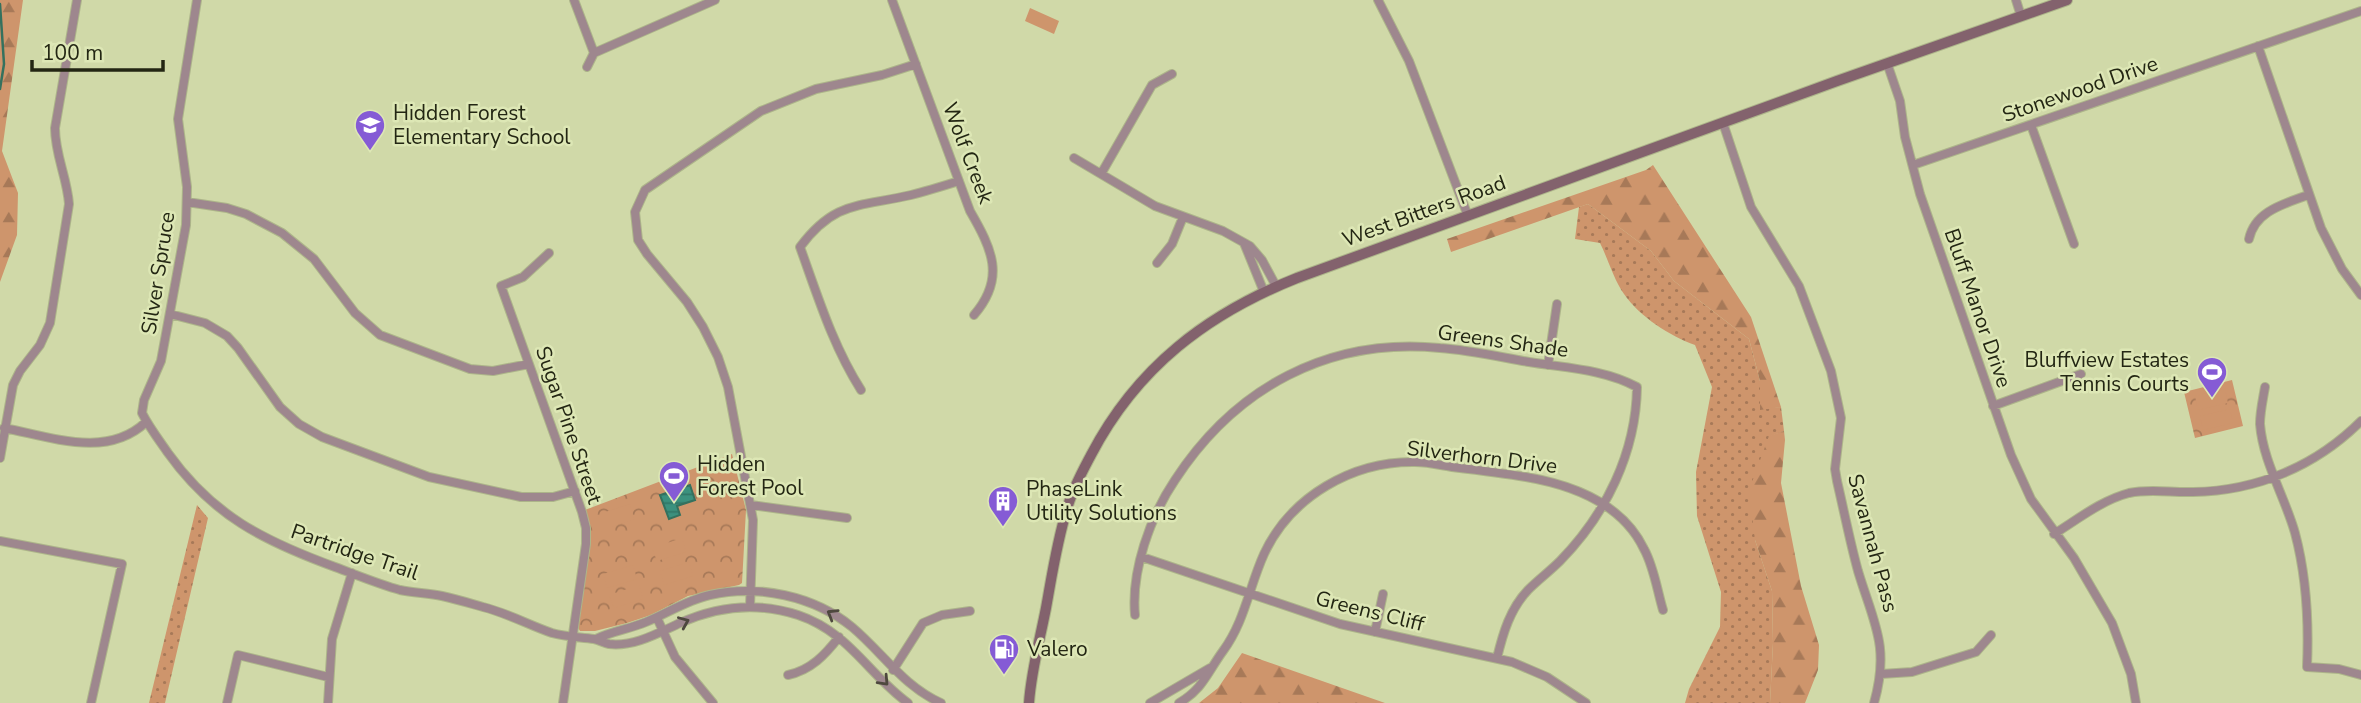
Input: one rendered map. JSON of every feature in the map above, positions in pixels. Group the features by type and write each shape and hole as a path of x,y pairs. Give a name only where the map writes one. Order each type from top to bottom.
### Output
{"main road":[{"name":"West Bitters Road","path":"1030,703 1058,545 1068,506 1100,438 1124,402 1172,351 1204,325 1276,286 2067,0"}],"street":[{"path":"0,458 13,385 40,345 50,323 69,204 68,188 55,143 55,128 77,0"},
{"name":"Silver Spruce","path":"146,422 142,407 161,361 187,202 178,119 197,0"},
{"path":"574,0 594,53"},
{"path":"587,67 594,53 715,0"},
{"name":"Wolf Creek","path":"892,0 959,181 994,263 989,295 974,315"},
{"path":"1378,0 1409,61 1468,216"},
{"path":"2016,0 2021,16"},
{"name":"Stonewood Drive","path":"1913,164 2361,11"},
{"path":"2258,46 2308,195 2330,249 2361,295"},
{"name":"Bluff Manor Drive","path":"1887,63 1900,101 1905,137 1920,194 2018,473 2031,499 2074,558 2112,623 2131,674 2136,703"},
{"path":"750,607 753,538 751,505 728,387 704,327 638,240 635,212 645,190 761,111 816,89 883,75 916,64"},
{"path":"1101,174 1152,85 1172,74"},
{"name":"Savannah Pass","path":"1723,123 1751,207 1799,286 1831,371 1841,418 1835,469 1837,481 1859,573 1878,628 1881,674 1874,703"},
{"path":"2031,125 2074,244"},
{"path":"1074,159 1156,206 1223,231 1244,243 1276,286"},
{"path":"861,390 842,360 800,247 822,222 850,206 910,195 959,181"},
{"path":"2249,239 2251,229 2262,216 2280,205 2308,195"},
{"path":"187,202 246,214 282,233 314,259 361,319 380,335 470,369 493,370 529,364"},
{"path":"1157,263 1172,244 1183,217"},
{"name":"Sugar Pine Street","path":"549,253 523,278 501,286 586,528 563,703"},
{"path":"1254,256 1264,292"},
{"path":"1548,365 1557,304"},
{"path":"170,314 205,323 227,336 281,407 299,424 321,437 429,477 522,498 553,497 575,491"},
{"name":"Greens Shade","path":"1135,615 1133,596 1142,557 1160,505 1198,446 1240,405 1279,379 1316,362 1359,351 1439,347 1607,374 1637,387 1629,444 1604,505"},
{"path":"1993,406 2081,374"},
{"path":"2265,387 2260,423 2262,441 2295,531 2304,573 2309,629 2307,667 2339,669 2361,675"},
{"path":"2054,534 2111,500 2130,493 2151,490 2215,491 2275,479 2332,446 2361,421"},
{"path":"5,428 97,443 125,438 146,422"},
{"name":"Partridge Trail","path":"146,422 187,477 224,513 257,535 290,551 403,590 442,596 490,609 554,633 572,638 596,639 610,644 631,642 707,613 734,607 797,614 823,625 839,637 855,650 895,694 908,703"},
{"name":"Silverhorn Drive","path":"1172,690 1180,703 1201,687 1210,668 1236,632 1265,553 1301,504 1329,484 1368,468 1417,462 1572,487 1604,505 1624,521 1640,541 1646,552 1663,610"},
{"path":"751,505 846,518"},
{"path":"1497,658 1506,625 1521,599 1584,534 1604,505"},
{"path":"0,541 122,564 91,703"},
{"name":"Greens Cliff","path":"1142,557 1340,624 1512,662 1547,677 1586,703"},
{"path":"328,703 328,677 336,621 352,573"},
{"name":"Partridge Trail","path":"596,639 657,618 709,595 750,590 777,594 814,605 848,625 866,639 893,670 921,693 941,703"},
{"path":"1375,632 1383,594"},
{"path":"893,670 923,624 933,617 970,611"},
{"path":"657,618 675,657 713,703"},
{"path":"1881,674 1912,672 1976,652 1991,635"},
{"path":"788,675 804,672 839,637"},
{"path":"855,650 866,639"},
{"path":"227,703 239,655 328,677"},
{"name":"Silverhorn Drive","path":"1150,703 1210,668"}],"green space":[{"path":"0,0 23,0 2,151 18,193 17,235 0,282"},
{"path":"1030,8 1059,21 1054,34 1025,21"},
{"path":"1653,165 1751,317 1781,407 1760,410 1760,381 1749,339 1674,281 1651,251 1588,204 1451,252 1447,239 1646,170"},
{"path":"1588,204 1651,251 1674,281 1749,339 1760,381 1760,409 1781,407 1784,431 1769,437 1755,540 1772,591 1770,703 1685,703 1689,689 1720,627 1721,592 1697,516 1696,472 1712,387 1695,345 1656,325 1638,310 1617,282 1600,243 1575,239 1579,207"},
{"path":"2232,380 2243,426 2195,438 2184,392"},
{"name":"Bluffview Estates Tennis Courts","path":"2225,389 2228,403 2198,410 2195,396"},
{"name":"Bluffview Estates Tennis Courts","path":"2230,409 2233,423 2203,430 2200,416"},
{"path":"1784,431 1781,483 1801,586 1819,645 1818,670 1805,703 1770,703 1772,591 1755,540 1749,490 1769,436"},
{"path":"732,454 746,510 742,583 688,596 651,615 627,623 595,631 580,631 577,626 585,510"},
{"path":"630,504 634,519 610,527 605,512"},
{"path":"197,505 208,518 165,703 149,703"},
{"path":"682,538 686,552 657,561 652,548"},
{"path":"689,562 693,576 664,585 660,571"},
{"path":"633,565 637,579 607,588 603,574"},
{"path":"639,585 643,599 614,608 609,595"},
{"path":"1242,653 1385,703 1199,703 1218,688"}],"water":[{"name":"Hidden Forest Pool","path":"690,485 695,500 677,506 680,515 669,519 660,495"}],"waterway":[{"path":"0,4 4,64 0,89"}],"place":[{"name":"Hidden Forest Elementary School","path":"370,152"},
{"name":"Bluffview Estates Tennis Courts","path":"2212,399"},
{"name":"Hidden Forest Pool","path":"674,503"},
{"name":"PhaseLink Utility Solutions","path":"1003,528"},
{"name":"Valero","path":"1004,676"}]}
